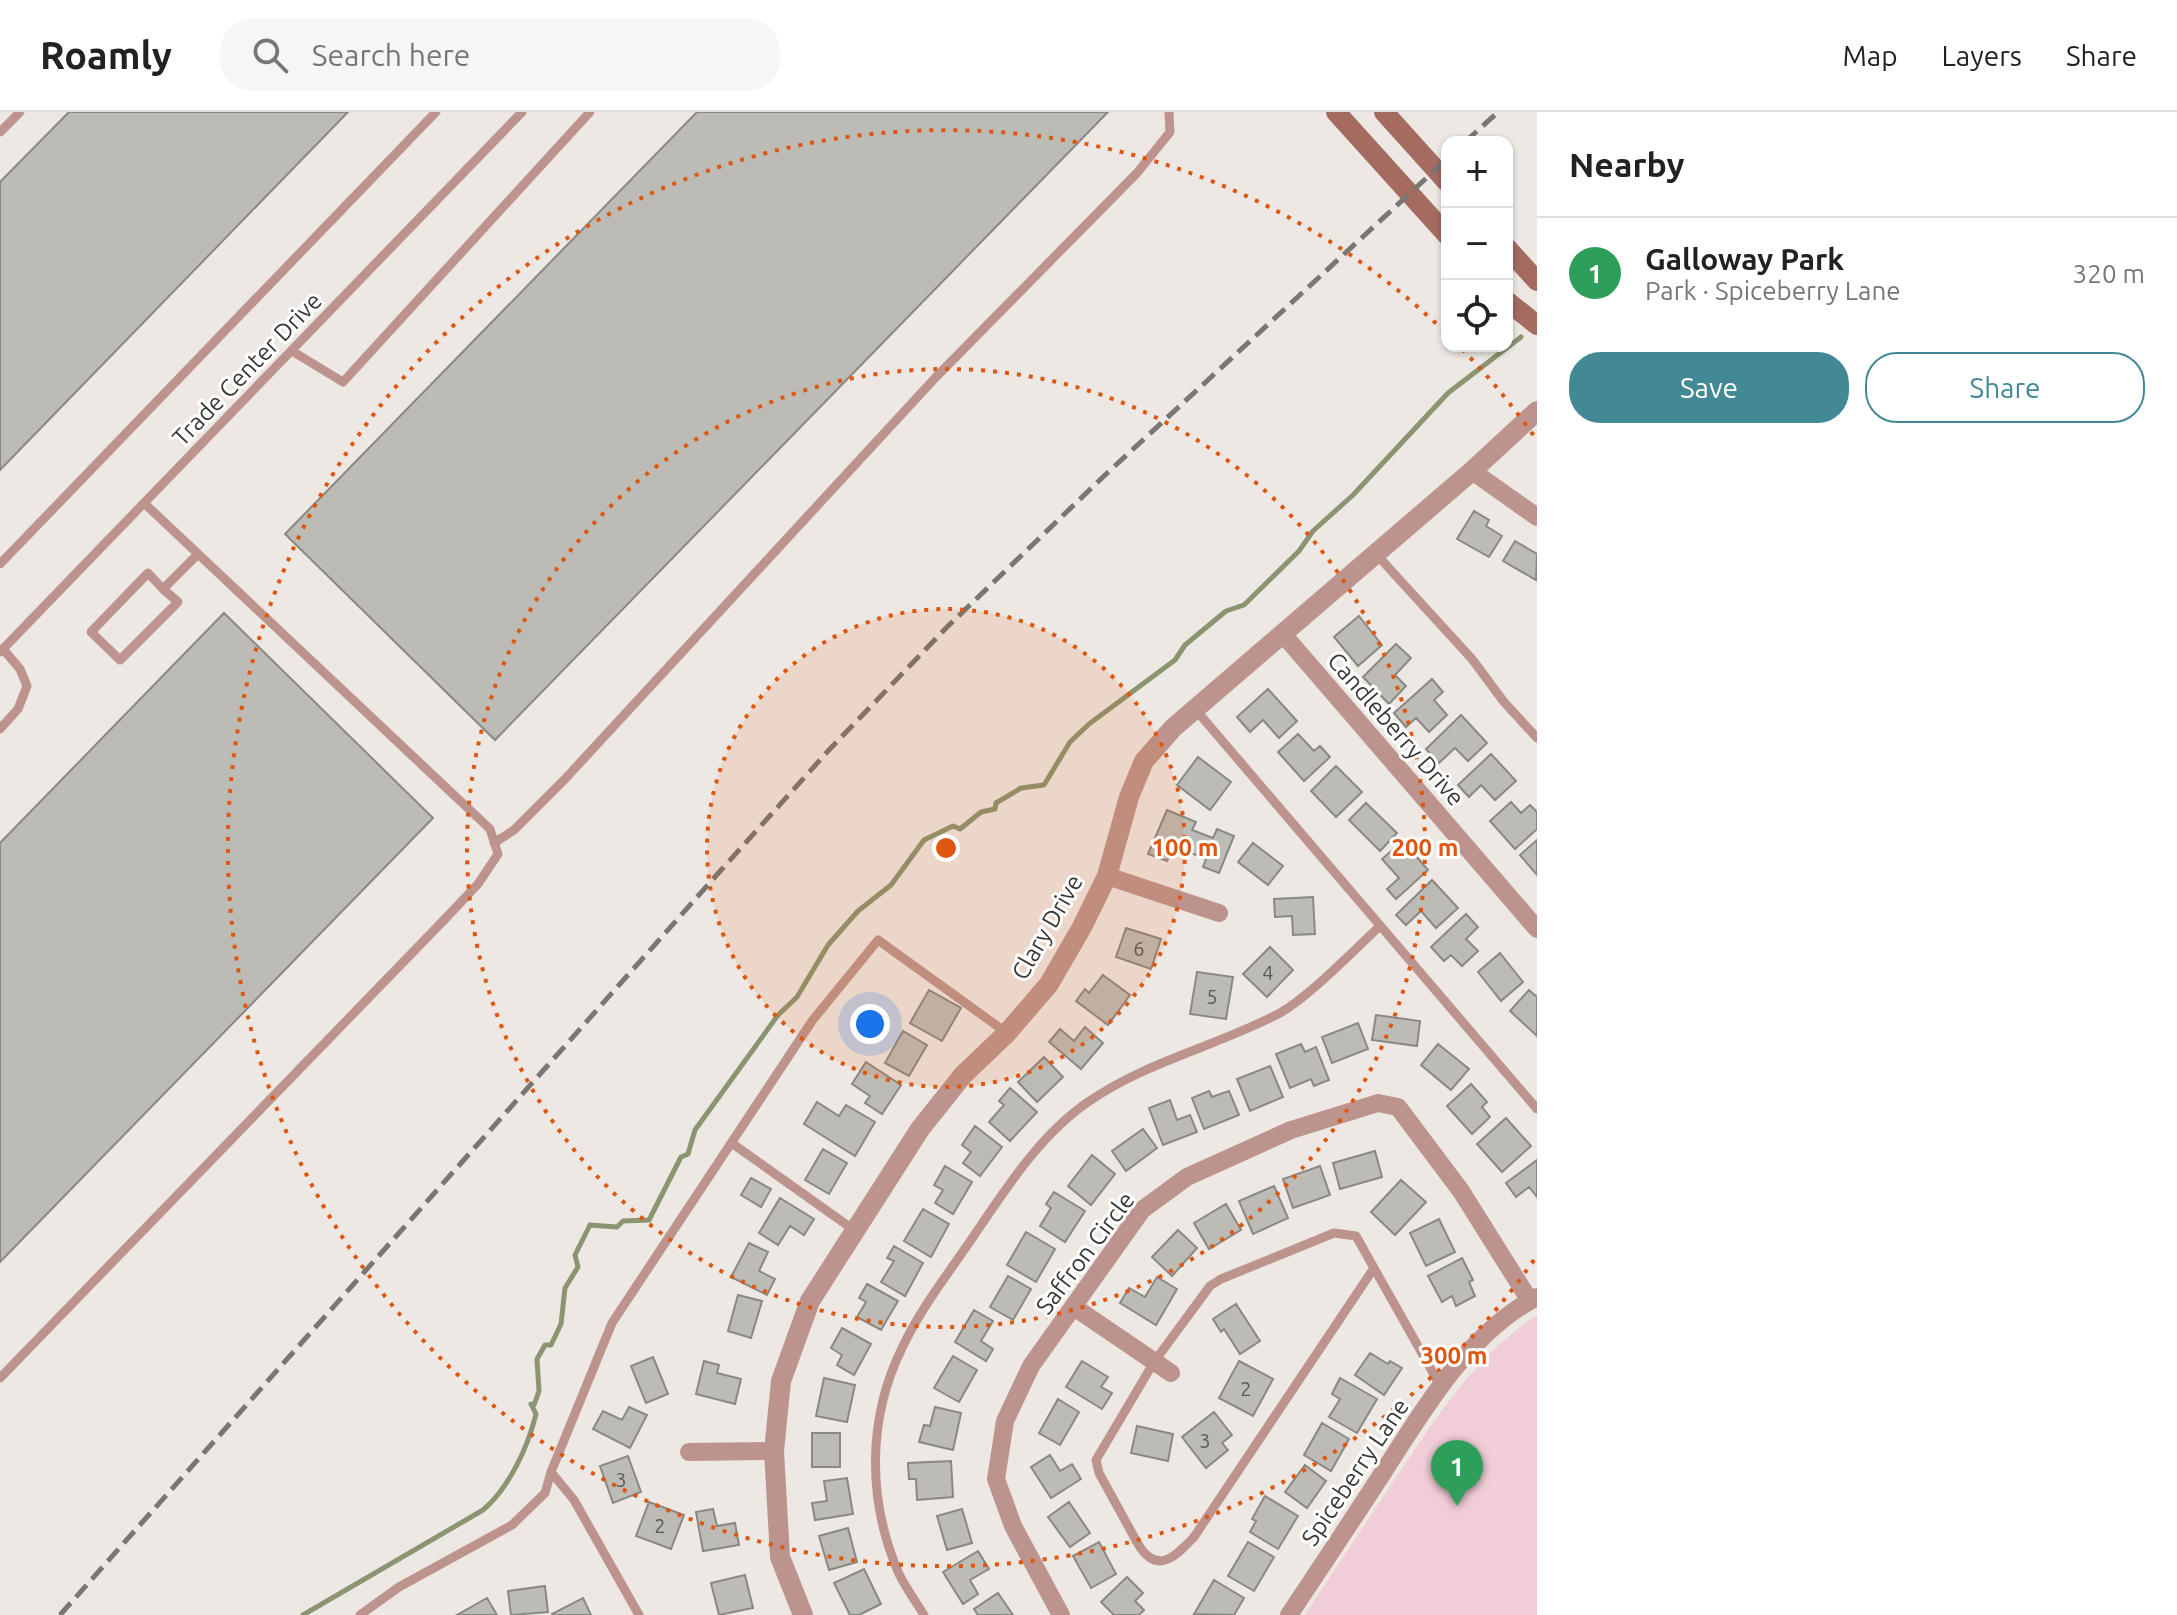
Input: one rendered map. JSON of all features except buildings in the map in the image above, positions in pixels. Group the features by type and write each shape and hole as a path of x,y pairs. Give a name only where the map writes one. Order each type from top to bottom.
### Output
{"main road":[{"path":"1336,112 1441,228"},
{"path":"1384,112 1441,175"},
{"path":"1513,255 1537,281"},
{"path":"1513,306 1537,325"}],"street":[{"name":"Clary Drive","path":"803,1615 780,1557 774,1451 781,1381 810,1301 920,1129 963,1075 1007,1033 1049,984 1107,876 1129,797 1144,761 1173,728 1472,471 1537,411"},
{"path":"1472,471 1537,517"},
{"name":"Candleberry Drive","path":"1282,633 1537,929"},
{"path":"1107,876 1219,913"},
{"name":"Saffron Circle","path":"1061,1615 1013,1526 996,1479 1005,1421 1031,1366 1142,1210 1187,1177 1291,1130 1378,1103 1398,1107 1461,1191 1534,1299"},
{"name":"Spiceberry Lane","path":"1289,1615 1441,1387 1488,1332 1534,1299"},
{"path":"1074,1307 1171,1373"},
{"path":"689,1452 774,1451"}],"lane":[{"path":"0,132 20,112"},
{"path":"0,564 436,112"},
{"name":"Trade Center Drive","path":"4,648 522,112"},
{"path":"292,351 343,382 590,112"},
{"path":"494,843 514,830 565,779 936,377 1137,173 1170,132 1169,112"},
{"path":"0,1378 444,920 478,884 498,854 490,829 144,503"},
{"path":"1374,553 1472,659 1504,702 1537,738"},
{"path":"163,589 198,554"},
{"path":"148,573 163,589 178,602 120,660 91,632 148,573"},
{"path":"0,636 27,686 18,709 0,729"},
{"path":"1195,709 1537,1109"},
{"path":"924,1615 899,1574 880,1512 875,1478 878,1415 902,1346 919,1317 989,1213 1059,1125 1089,1101 1151,1067 1281,1012 1380,926"},
{"path":"360,1615 399,1587 512,1525 545,1493 612,1323 812,1021 878,940 1007,1033"},
{"path":"733,1144 854,1230"},
{"path":"1374,1268 1194,1537 1179,1553 1167,1560 1156,1561 1144,1553 1138,1544 1099,1473 1096,1460 1154,1362 1210,1286 1221,1279 1334,1233 1356,1236 1441,1387"},
{"path":"551,1472 574,1500 639,1615"}],"shaded area":[{"path":"1537,1315 1537,1615 1305,1615 1412,1453 1459,1388 1495,1349"}],"waterway":[{"path":"303,1615 483,1510 501,1490 523,1453 532,1427 536,1414 531,1404 534,1405 539,1391 537,1359 545,1345 551,1345 561,1324 565,1288 578,1267 575,1255 590,1225 617,1227 623,1221 649,1220 681,1157 688,1154 695,1130 778,1015 797,997 828,945 858,911 891,885 924,840 953,826 960,829 981,812 995,809 996,803 1021,788 1044,785 1070,742 1089,724 1175,660 1185,645 1226,611 1244,605 1448,393 1521,337"}],"railway":[{"path":"1472,136 1498,112"},
{"path":"60,1615 829,750 946,628 1104,476 1441,165"}],"place":[{"name":"Galloway Park","path":"1457,1506"}]}
